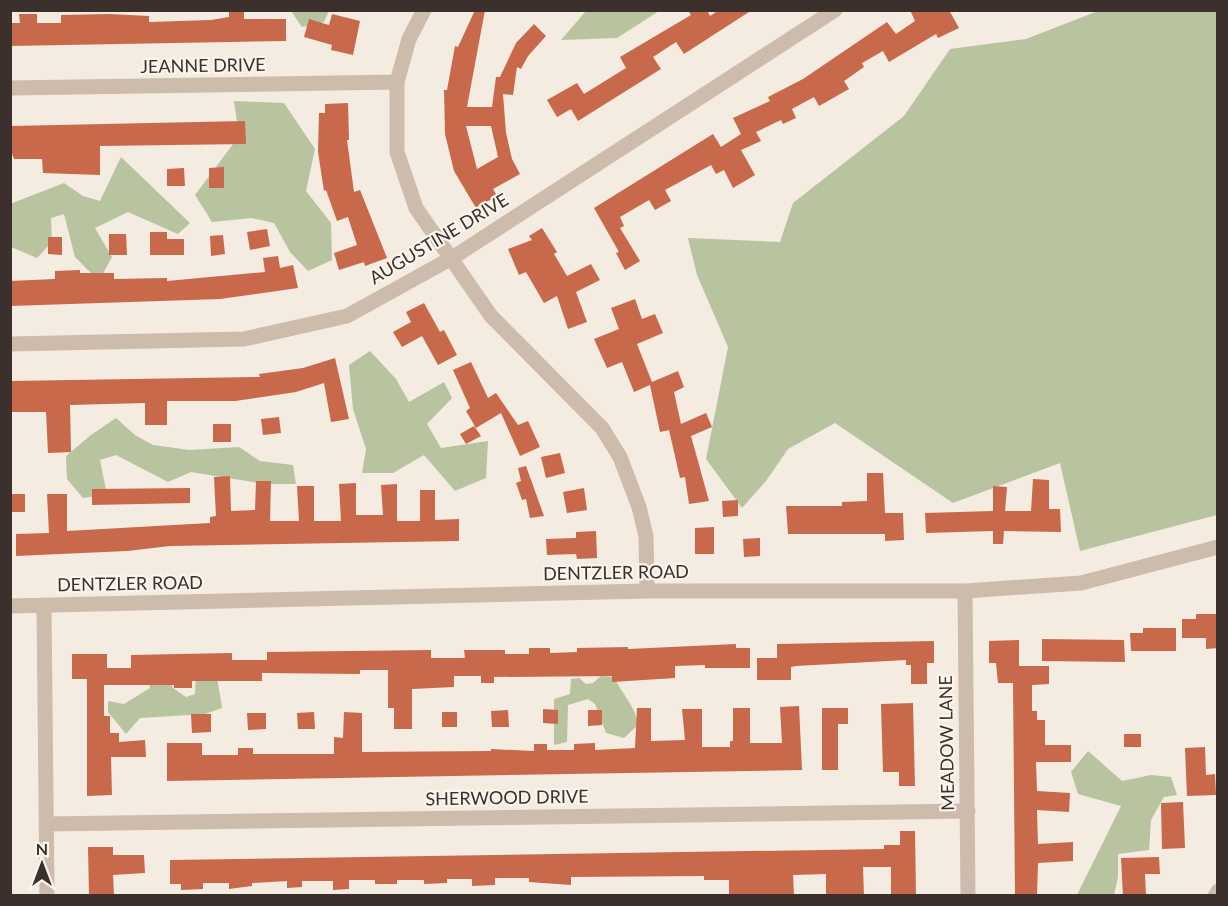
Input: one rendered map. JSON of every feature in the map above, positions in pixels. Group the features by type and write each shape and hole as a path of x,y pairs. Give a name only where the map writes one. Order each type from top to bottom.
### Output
{"street":[{"path":"424,10 410,39 396,82 397,152 416,208 491,316 602,428 620,457 639,507 646,536 647,591"},
{"name":"AUGUSTINE DRIVE","path":"10,344 244,339 346,316 452,258 836,10"},
{"name":"JEANNE DRIVE","path":"10,88 396,82"},
{"name":"DENTZLER ROAD","path":"10,606 647,591 965,591 1081,583 1218,547"},
{"name":"MEADOW LANE","path":"965,591 968,896"},
{"path":"44,606 47,896"},
{"name":"SHERWOOD DRIVE","path":"46,824 968,811"},
{"path":"1215,896 1218,891"}],"green space":[{"path":"291,11 329,11 324,22 302,27"},
{"path":"586,11 659,11 617,38 561,40"},
{"path":"1098,11 1217,11 1217,515 1080,551 1060,463 953,503 835,423 788,449 766,481 742,508 706,459 728,347 697,275 688,238 780,242 793,203 904,116 950,49 1026,39"},
{"path":"234,101 284,103 315,149 306,191 331,223 332,260 308,271 290,252 274,223 252,218 212,222 195,195 239,136"},
{"path":"121,157 190,223 178,234 128,212 95,228 112,257 99,281 75,257 64,214 51,218 52,242 37,258 11,247 10,204 64,183 83,196 100,201"},
{"path":"370,351 396,379 409,402 444,382 452,398 427,424 441,448 488,441 486,478 455,491 424,455 393,473 362,473 366,449 353,409 349,365"},
{"path":"116,418 135,435 153,445 189,450 239,447 260,461 293,465 296,484 265,484 191,472 168,482 116,455 100,460 107,495 83,498 67,479 66,456"},
{"path":"165,664 173,688 186,697 195,694 196,671 216,671 222,708 205,714 140,718 126,734 108,712 108,701 124,704 150,688 148,674"},
{"path":"601,676 614,677 632,706 638,725 624,738 606,733 595,704 588,699 568,705 567,742 554,745 554,699 570,694 571,679 579,678 586,684 593,683"},
{"path":"1088,751 1122,781 1151,775 1171,777 1177,795 1164,797 1151,820 1149,850 1118,854 1118,877 1114,895 1077,895 1121,806 1078,794 1071,772"}],"building":[{"path":"229,10 244,10 244,19 286,19 286,41 10,46 10,23 20,23 19,14 37,14 37,23 61,23 61,15 109,14 149,16 149,22 211,20 229,17"},
{"path":"475,10 485,10 467,107 492,107 496,77 500,77 516,43 534,24 546,36 528,56 521,69 517,67 513,95 503,94 506,133 512,159 520,174 493,189 497,196 476,208 454,171 445,134 444,90 447,90 455,46 458,47","holes":["466,126 491,126 498,157 477,169"]},
{"path":"688,10 707,10 710,16 719,10 752,10 684,54 676,42 653,57 661,69 578,121 571,109 557,117 547,100 577,83 584,94 626,68 620,57 691,15"},
{"path":"910,10 949,10 959,28 938,38 936,34 889,62 883,51 862,63 864,67 844,81 849,89 819,106 814,97 792,109 796,118 783,124 781,120 756,132 761,141 741,150 755,175 733,188 724,170 716,174 711,165 665,190 671,201 655,210 649,200 620,217 624,226 620,228 640,261 625,270 616,253 619,252 594,208 713,134 721,147 741,134 733,118 770,101 768,97 803,79 887,22 896,34 915,21"},
{"path":"332,14 360,21 353,55 331,50 332,45 304,37 309,19 329,25"},
{"path":"348,103 349,140 347,140 354,192 360,190 387,258 365,266 364,262 339,270 334,253 357,245 348,217 337,221 326,190 324,191 318,152 319,113 325,113 325,104"},
{"path":"245,121 246,144 100,146 100,175 43,173 42,159 14,159 10,148 10,126"},
{"path":"224,167 224,188 209,188 209,168"},
{"path":"184,168 185,186 167,186 167,169"},
{"path":"542,228 557,252 554,254 567,276 591,264 600,280 576,292 587,322 568,329 557,296 544,303 526,272 519,275 508,249 532,240 529,236"},
{"path":"267,229 270,246 250,250 247,232"},
{"path":"150,232 167,232 167,239 184,239 184,255 150,255"},
{"path":"109,234 126,234 127,255 109,255"},
{"path":"223,235 225,254 211,256 210,236"},
{"path":"48,237 62,237 62,255 48,254"},
{"path":"278,256 280,268 293,265 298,288 220,299 10,306 10,281 55,279 55,271 80,270 80,273 114,273 114,279 167,278 167,281 265,272 263,258"},
{"path":"635,299 642,319 655,314 663,333 637,344 652,382 678,371 684,387 674,392 681,424 706,413 712,427 691,436 709,501 689,504 685,477 680,478 669,430 660,432 650,385 634,392 622,362 607,368 594,339 619,329 611,308"},
{"path":"424,303 440,332 444,330 457,355 438,365 422,336 402,347 393,332 411,322 406,312"},
{"path":"335,358 349,419 331,422 324,383 296,392 235,401 167,401 167,425 145,425 145,403 70,405 71,452 48,453 46,412 10,412 10,381 260,377 259,374 303,368"},
{"path":"471,362 488,398 496,393 518,425 528,421 540,447 520,456 501,413 476,428 466,411 470,408 453,370"},
{"path":"279,417 281,433 263,435 261,419"},
{"path":"213,424 231,424 231,442 213,442"},
{"path":"474,426 481,436 466,444 460,434"},
{"path":"560,453 565,473 546,478 541,457"},
{"path":"526,466 544,516 530,518 526,499 522,500 516,483 521,481 518,468"},
{"path":"867,473 883,473 885,513 903,513 904,540 885,541 885,534 788,534 786,506 842,506 842,502 867,501"},
{"path":"230,476 231,511 255,510 256,481 271,481 270,521 299,521 297,486 314,486 314,521 341,521 339,484 356,483 356,515 383,515 381,485 397,484 397,521 420,521 420,490 435,490 435,520 459,519 459,541 170,546 127,551 16,556 16,534 49,533 47,494 67,494 67,531 210,523 210,517 216,516 214,477"},
{"path":"1033,479 1049,480 1049,509 1060,509 1061,532 1004,531 1003,544 993,544 993,531 926,533 925,513 993,511 993,486 1007,487 1005,511 1031,511"},
{"path":"190,488 190,503 92,505 92,489"},
{"path":"584,488 587,510 567,513 563,492"},
{"path":"10,494 25,494 25,512 10,512"},
{"path":"738,500 738,516 723,517 722,501"},
{"path":"714,527 714,554 695,554 695,528"},
{"path":"596,531 597,558 577,559 576,554 547,555 546,539 576,538 576,532"},
{"path":"760,538 760,556 744,557 743,539"},
{"path":"1196,614 1218,614 1218,648 1206,649 1206,638 1182,638 1182,619 1196,619"},
{"path":"1143,628 1176,628 1176,651 1131,651 1130,633 1143,633"},
{"path":"1042,639 1124,640 1125,662 1042,661"},
{"path":"1019,640 1019,666 1049,666 1049,684 1032,685 1032,711 1037,711 1037,720 1045,720 1045,745 1071,745 1071,762 1036,762 1037,791 1070,793 1069,812 1037,810 1038,844 1073,842 1073,861 1038,863 1037,896 1015,896 1013,683 998,683 996,663 989,663 989,641"},
{"path":"934,641 934,663 927,663 927,684 911,684 911,665 906,665 906,660 796,666 791,667 791,680 757,680 757,658 777,658 777,644"},
{"path":"736,644 736,648 750,648 750,668 675,666 675,678 612,682 612,676 494,677 494,683 481,683 481,676 454,676 454,687 412,689 412,729 394,729 394,708 388,708 388,670 360,670 360,674 262,673 262,681 192,681 192,688 174,688 174,685 104,685 104,716 110,716 110,733 119,733 119,742 145,740 146,757 111,757 112,795 87,796 87,679 72,679 72,654 107,654 107,668 131,668 131,655 232,653 232,660 267,660 267,652 431,650 431,658 465,658 464,650 505,650 505,654 529,654 529,648 550,648 550,653 577,652 577,648 628,647 628,649"},
{"path":"913,703 915,786 899,786 899,772 883,772 881,704"},
{"path":"799,706 802,770 167,781 167,743 202,743 202,755 238,755 238,748 253,748 253,754 334,754 334,737 343,738 344,712 362,713 362,752 491,751 491,749 534,751 534,744 547,744 547,750 574,750 574,744 595,743 595,750 635,748 637,708 651,708 651,741 685,740 682,709 702,709 702,747 730,747 730,741 733,741 733,708 750,708 750,743 782,743 780,707"},
{"path":"822,708 848,708 848,724 838,724 838,770 822,770"},
{"path":"543,709 558,710 558,724 543,723"},
{"path":"508,710 509,727 492,727 491,711"},
{"path":"588,710 602,710 602,725 588,726"},
{"path":"314,712 315,729 298,729 297,713"},
{"path":"442,712 457,712 457,727 442,727"},
{"path":"247,713 266,713 266,729 248,730"},
{"path":"191,714 211,714 211,732 192,733"},
{"path":"1124,734 1141,734 1141,747 1124,747"},
{"path":"1205,747 1206,775 1215,774 1216,795 1187,796 1185,748"},
{"path":"1183,802 1185,848 1162,849 1161,803"},
{"path":"900,831 915,831 916,896 891,896 891,867 863,867 864,896 826,896 826,874 793,875 794,896 729,896 729,880 704,880 704,876 571,877 571,885 529,882 529,878 495,878 495,885 472,886 472,879 447,879 447,883 424,884 424,880 397,880 397,884 375,884 375,880 349,880 349,889 333,890 333,881 302,881 302,887 287,888 287,881 252,883 252,886 229,889 229,883 203,883 203,889 181,890 181,884 170,884 170,860 884,849 884,845 900,845"},
{"path":"88,847 113,847 113,855 144,855 145,873 113,875 114,896 89,896"},
{"path":"1159,857 1160,874 1145,874 1146,896 1123,896 1121,858"}]}
